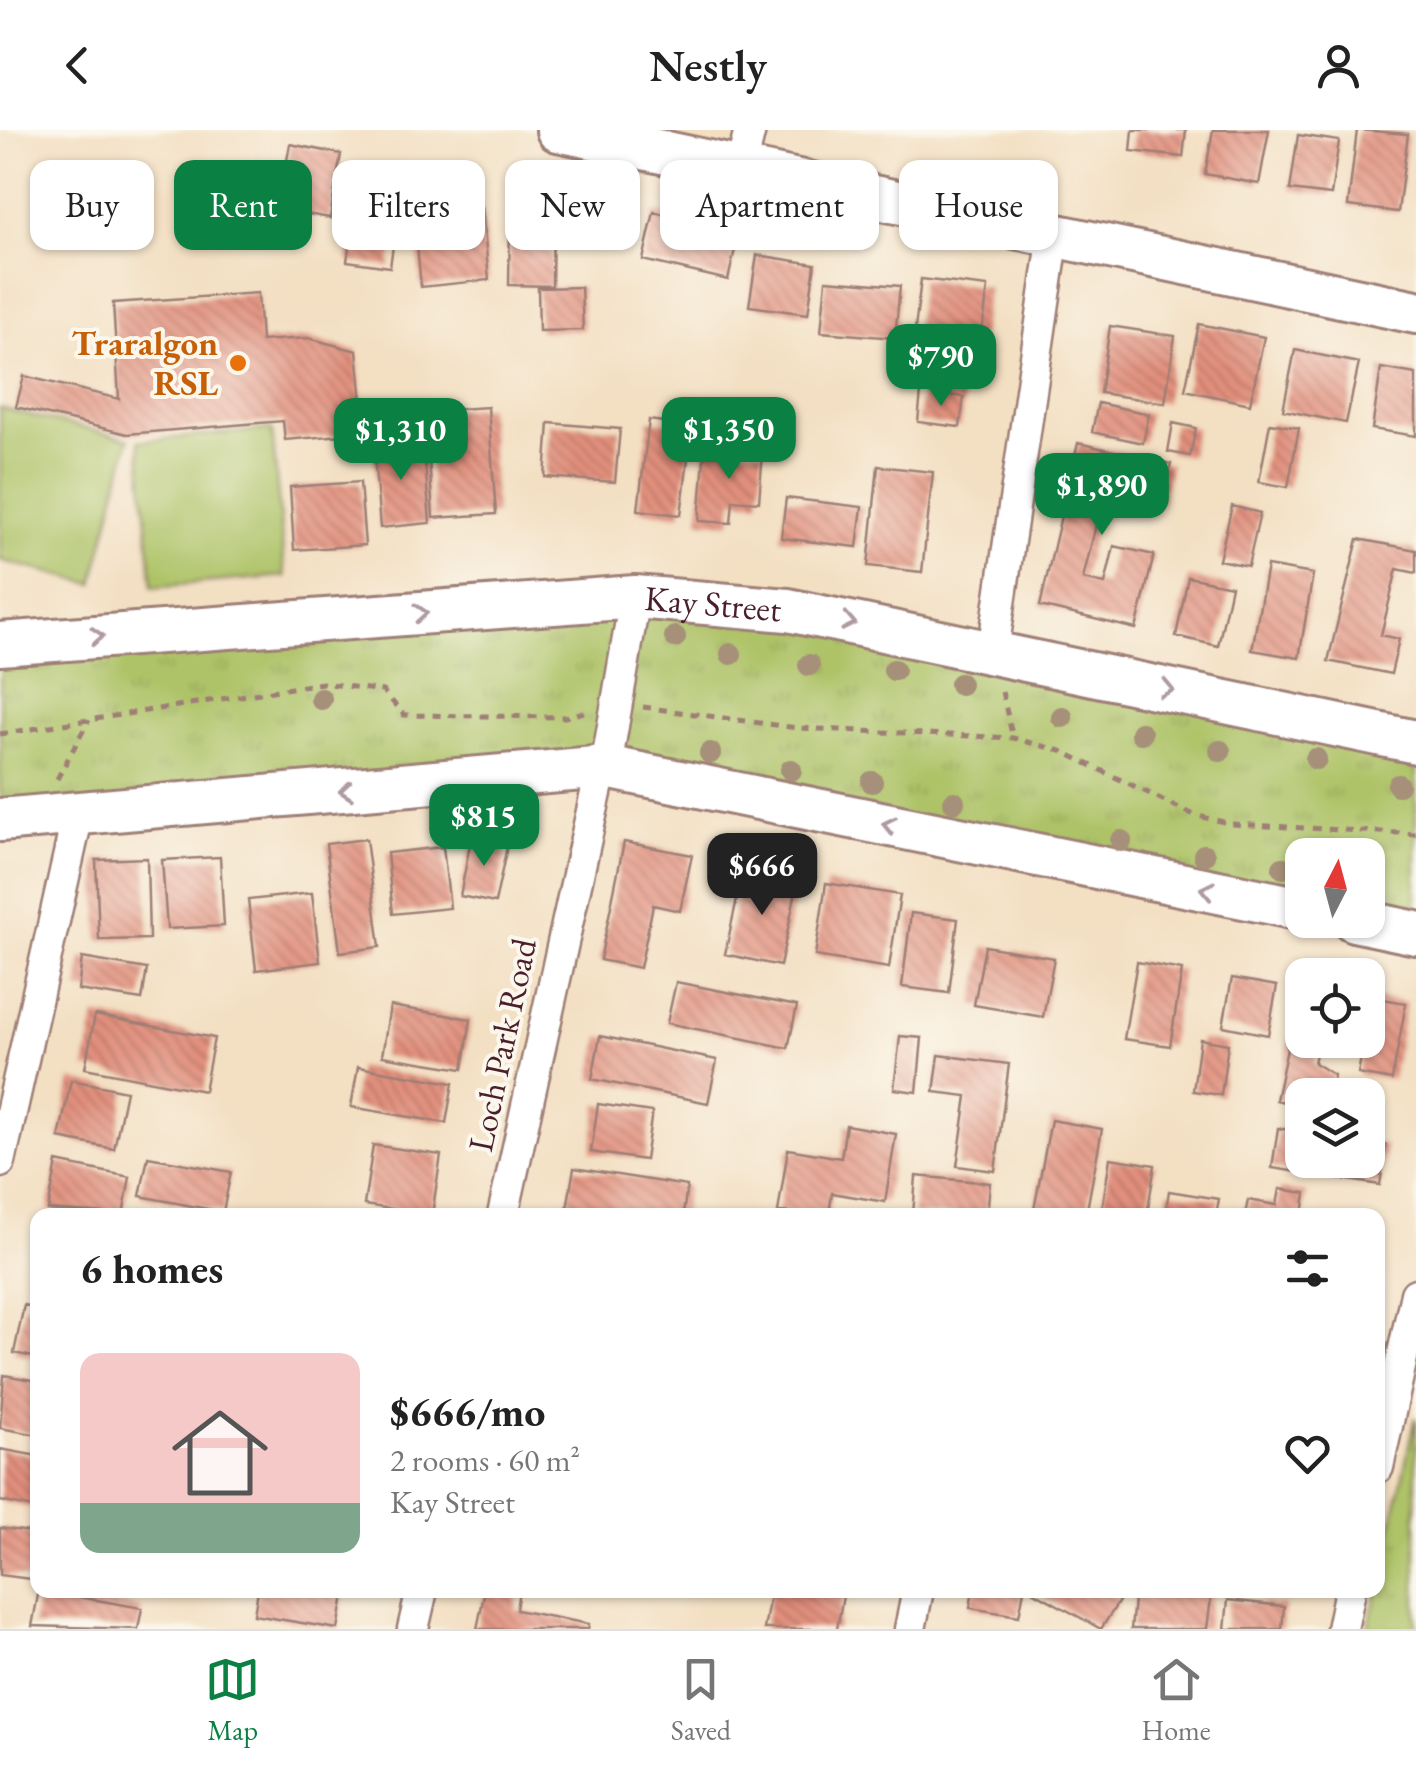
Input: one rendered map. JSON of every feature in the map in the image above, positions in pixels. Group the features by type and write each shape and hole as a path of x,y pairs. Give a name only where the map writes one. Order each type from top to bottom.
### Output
{"street":[{"path":"558,130 746,149 899,191"},
{"path":"1058,235 1416,312"},
{"path":"993,652 1052,250"},
{"name":"Kay Street","path":"0,644 635,597 788,610 1416,742"},
{"name":"Loch Park Road","path":"505,1208 598,784 606,767 635,597"},
{"path":"0,820 606,767 1285,907"},
{"path":"0,1162 78,814"},
{"path":"1385,926 1416,933"},
{"path":"1386,1384 1416,1294"},
{"path":"413,1629 420,1598"},
{"path":"910,1629 916,1598"},
{"path":"1342,1629 1348,1598"}],"path":[{"path":"0,734 323,683 384,691 404,715 566,717 616,704 797,728 1013,738 1061,751 1194,815 1232,824 1416,834"},
{"path":"78,814 55,784 89,720"}],"green space":[{"path":"0,408 129,439 93,584 0,560"},
{"path":"272,429 285,576 153,587 139,441"},
{"path":"635,597 1416,742 1416,933 1385,925 1385,838 1285,838 1285,906 606,767 0,820 0,653"},
{"path":"1416,1417 1416,1629 1368,1629 1375,1598 1385,1598 1385,1554"}],"building":[{"path":"1133,130 1186,130 1183,157 1131,151"},
{"path":"1213,130 1269,130 1259,184 1205,174"},
{"path":"1357,130 1408,134 1398,212 1348,206"},
{"path":"1298,135 1339,141 1331,195 1290,190"},
{"path":"290,144 341,154 340,160 332,160 330,218 312,215 312,160 287,160"},
{"path":"654,212 660,213 660,250 735,250 728,280 643,260"},
{"path":"485,238 489,280 421,287 417,250 485,250"},
{"path":"349,250 392,250 390,267 347,261"},
{"path":"510,250 553,250 552,286 509,285"},
{"path":"757,255 815,264 808,314 749,306"},
{"path":"921,279 988,287 979,355 913,346"},
{"path":"826,280 900,286 895,338 821,332"},
{"path":"581,287 583,330 539,331 538,288"},
{"name":"Traralgon RSL","path":"258,293 261,341 308,338 357,351 365,433 285,440 283,421 127,434 16,407 24,376 119,399 113,303"},
{"path":"1199,324 1264,337 1250,404 1185,390"},
{"path":"1110,326 1175,336 1165,403 1100,393"},
{"path":"1295,350 1359,363 1346,423 1283,410"},
{"path":"1381,368 1416,374 1416,436 1372,429"},
{"path":"921,392 964,397 960,427 918,422"},
{"path":"1098,403 1149,414 1143,443 1092,432"},
{"path":"488,407 496,514 433,518 426,411"},
{"path":"649,420 692,426 681,515 638,510"},
{"path":"549,423 620,429 615,482 545,477"},
{"path":"1173,423 1196,428 1190,456 1168,452"},
{"path":"1270,423 1299,428 1288,487 1259,482"},
{"path":"423,438 430,523 380,528 373,442"},
{"path":"1078,443 1171,464 1161,504 1104,491 1083,579 1105,584 1114,546 1154,555 1136,629 1040,606"},
{"path":"705,447 763,451 759,502 733,500 731,523 699,521"},
{"path":"878,466 933,472 922,572 868,566"},
{"path":"360,482 365,545 294,550 290,487"},
{"path":"786,498 862,507 857,547 781,538"},
{"path":"1232,506 1260,513 1248,566 1219,560"},
{"path":"1358,539 1416,550 1416,573 1397,569 1381,635 1399,639 1391,674 1328,661"},
{"path":"1267,566 1313,574 1299,658 1252,650"},
{"path":"1188,577 1231,586 1218,646 1176,636"},
{"path":"472,834 508,842 495,903 460,896"},
{"path":"366,839 380,947 340,952 326,844"},
{"path":"624,842 692,855 680,911 653,905 640,968 600,960"},
{"path":"443,847 450,908 393,914 387,853"},
{"path":"220,857 224,926 167,929 162,860"},
{"path":"147,858 149,939 99,940 96,860"},
{"path":"743,871 798,882 780,966 725,954"},
{"path":"826,883 900,895 889,968 815,956"},
{"path":"312,893 320,962 256,970 248,900"},
{"path":"911,913 958,919 949,993 902,987"},
{"path":"985,946 1054,958 1043,1017 974,1005"},
{"path":"82,958 147,969 142,1000 78,990"},
{"path":"1137,962 1182,970 1170,1046 1124,1039"},
{"path":"1232,978 1277,986 1268,1035 1223,1026"},
{"path":"676,982 797,1006 788,1048 667,1023"},
{"path":"1385,999 1406,1003 1392,1080 1358,1074 1361,1058 1385,1058"},
{"path":"390,1006 471,1019 463,1069 382,1056"},
{"path":"95,1015 214,1038 204,1091 85,1068"},
{"path":"600,1036 717,1060 708,1103 592,1079"},
{"path":"900,1036 922,1038 917,1092 894,1089"},
{"path":"1200,1039 1228,1044 1221,1095 1193,1091"},
{"path":"939,1055 1009,1064 995,1171 957,1166 967,1096 934,1092"},
{"path":"1285,1058 1315,1058 1314,1063 1334,1075 1285,1078 1285,1102 1276,1100"},
{"path":"358,1067 453,1083 446,1123 351,1107"},
{"path":"71,1080 126,1091 114,1149 59,1138"},
{"path":"598,1104 652,1112 645,1160 591,1152"},
{"path":"1051,1120 1102,1129 1087,1208 1034,1208"},
{"path":"846,1125 896,1134 885,1202 832,1193 830,1208 779,1208 788,1149 841,1158"},
{"path":"1278,1128 1285,1129 1285,1170 1272,1168"},
{"path":"373,1145 441,1155 433,1208 364,1205"},
{"path":"148,1157 231,1172 224,1208 202,1208 140,1196"},
{"path":"1110,1158 1155,1165 1148,1208 1102,1208"},
{"path":"57,1162 130,1177 124,1208 48,1208"},
{"path":"574,1168 687,1186 684,1208 567,1208"},
{"path":"916,1176 990,1183 988,1208 914,1208"},
{"path":"1336,1178 1381,1178 1380,1185"},
{"path":"1280,1189 1306,1193 1304,1208 1246,1208 1248,1200 1277,1205"},
{"path":"1169,1191 1219,1199 1217,1208 1166,1208"},
{"path":"24,1305 30,1306 30,1356 14,1353"},
{"path":"4,1375 30,1380 30,1434 0,1428"},
{"path":"0,1449 30,1455 30,1507 0,1501"},
{"path":"0,1528 30,1532 30,1579 0,1575"},
{"path":"37,1598 85,1598 142,1608 138,1629 32,1626"},
{"path":"257,1598 344,1598 338,1629 254,1615"},
{"path":"483,1598 518,1598 516,1610 589,1624 588,1629 477,1629"},
{"path":"770,1598 843,1598 837,1629 764,1629"},
{"path":"972,1598 1022,1598 1019,1616 970,1608"},
{"path":"1045,1598 1121,1598 1101,1629"},
{"path":"1134,1598 1211,1598 1207,1629 1131,1629"},
{"path":"1228,1600 1284,1606 1282,1629 1225,1629"}],"place":[{"name":"Traralgon RSL","path":"238,363"}]}
